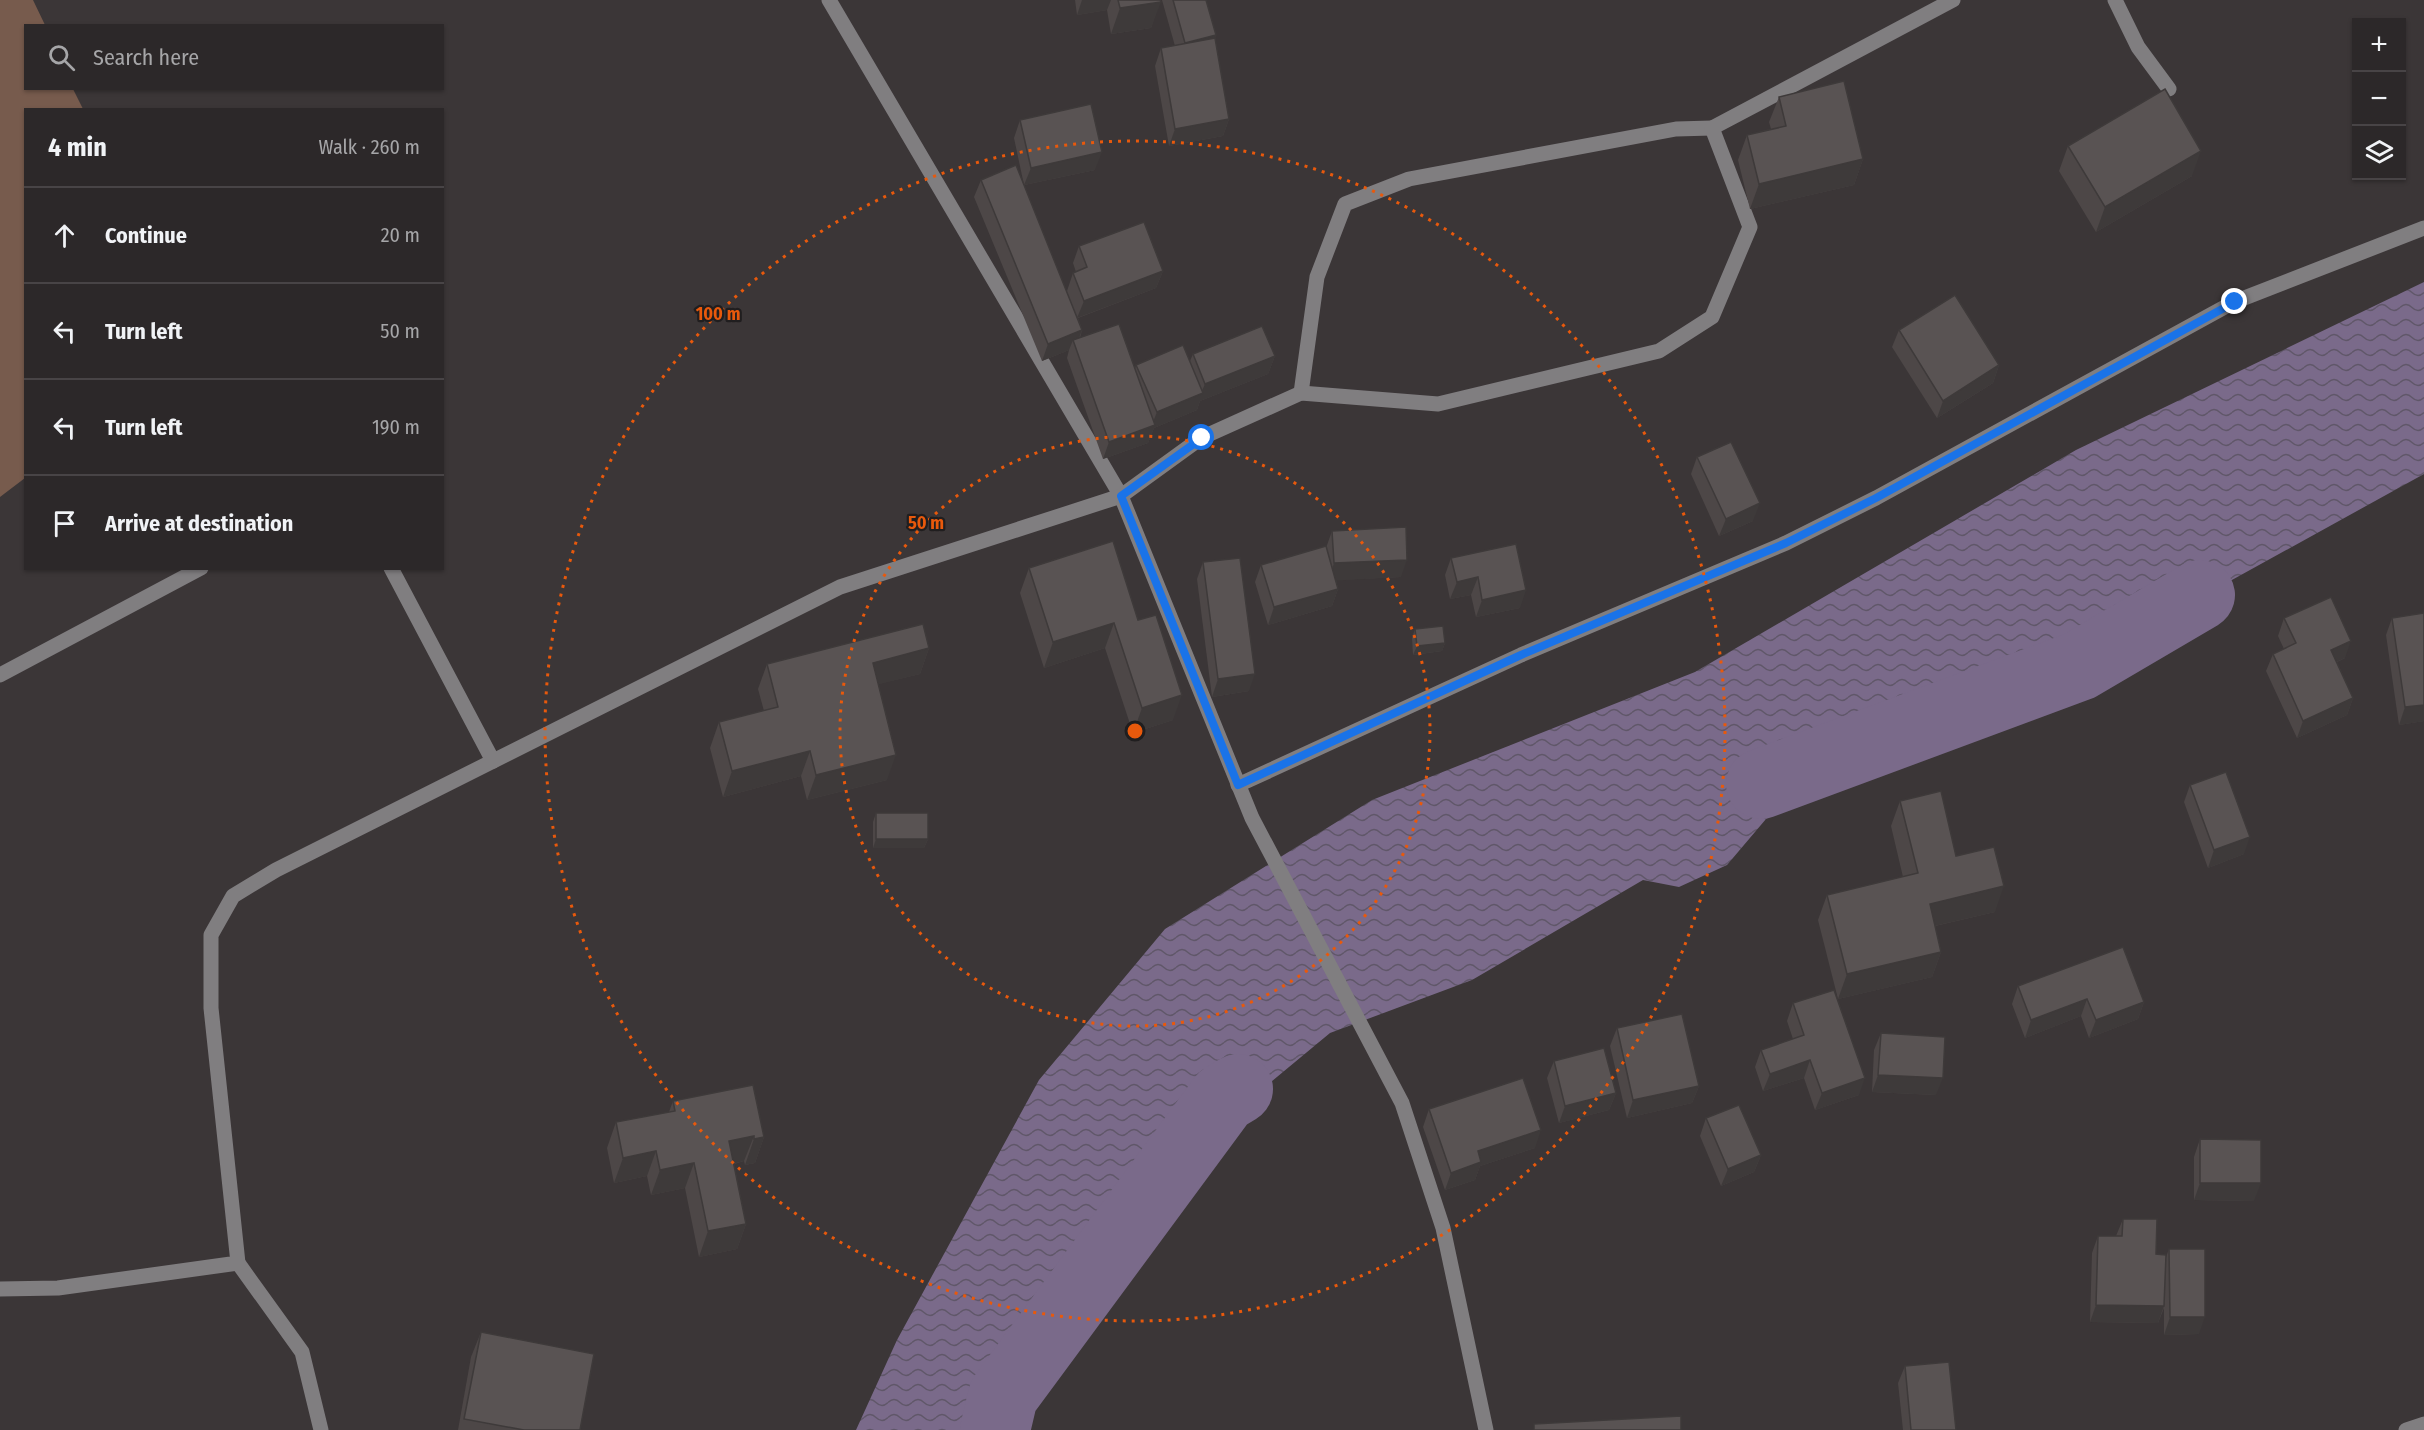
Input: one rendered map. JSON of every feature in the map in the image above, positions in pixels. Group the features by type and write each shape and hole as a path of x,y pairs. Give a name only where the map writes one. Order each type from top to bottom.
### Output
{"street":[{"path":"829,0 1121,496 1252,818 1402,1103 1443,1228 1486,1430"},
{"path":"1301,393 1317,277 1345,204 1409,179 1676,129 1712,128 1953,0"},
{"path":"2115,0 2138,47 2169,89"},
{"path":"321,1430 302,1352 238,1263 211,1008 211,935 234,896 276,870 840,587 1121,496 1202,438 1301,393 1438,404 1659,351 1712,317 1750,227 1712,128"},
{"path":"1238,785 1521,655 1786,543 1876,498 2235,302 2424,228"},
{"path":"0,675 197,570"},
{"path":"392,570 493,761"},
{"path":"0,1289 58,1287 238,1263"},
{"path":"2406,1430 2424,1424"}],"shaded area":[{"path":"0,0 33,0 45,24 24,24 24,90 74,90 82,108 24,108 24,479 0,497"}],"water":[{"path":"2424,282 2424,474 2116,644 1853,749 1766,819 1727,865 1679,887 1643,880 1472,980 1330,1033 1176,1161 1003,1396 1000,1430 856,1430 897,1340 1039,1080 1165,929 1372,800 1695,672 2076,450"}],"building":[{"path":"1118,0 1160,0 1161,2 1120,8"},
{"path":"1173,0 1206,0 1216,35 1185,43"},
{"path":"1215,38 1229,119 1175,129 1161,48"},
{"path":"1844,81 1863,159 1759,184 1747,135 1786,126 1779,97"},
{"path":"2165,89 2201,151 2105,207 2068,146"},
{"path":"1091,104 1102,152 1031,168 1020,120"},
{"path":"1016,165 1082,330 1048,344 981,180"},
{"path":"1144,222 1163,271 1084,301 1073,273 1087,267 1079,246"},
{"path":"1955,295 1999,365 1943,401 1899,330"},
{"path":"1119,324 1155,425 1109,442 1073,340"},
{"path":"1262,326 1275,356 1205,384 1193,354"},
{"path":"1183,345 1203,393 1157,412 1136,365"},
{"path":"1731,442 1760,503 1726,519 1697,457"},
{"path":"1406,527 1407,560 1334,563 1332,531"},
{"path":"1113,541 1138,620 1156,615 1182,695 1142,708 1114,623 1053,642 1029,568"},
{"path":"1516,544 1526,590 1482,600 1478,577 1457,582 1451,558"},
{"path":"1326,546 1338,589 1274,607 1261,565"},
{"path":"1240,558 1255,674 1218,679 1203,562"},
{"path":"2331,597 2351,641 2331,650 2353,698 2303,721 2273,654 2296,643 2284,618"},
{"path":"2424,613 2424,705 2405,707 2392,618"},
{"path":"923,624 929,648 873,663 896,755 816,775 810,751 732,771 719,722 778,707 767,664"},
{"path":"1443,626 1445,643 1417,646 1415,629"},
{"path":"2226,772 2250,837 2214,850 2190,785"},
{"path":"1941,791 1956,856 1994,847 2004,886 1930,904 1941,952 1847,974 1827,895 1918,873 1900,801"},
{"path":"876,813 928,813 928,839 876,839"},
{"path":"2123,947 2144,1002 2096,1020 2087,999 2031,1020 2018,986"},
{"path":"1834,990 1865,1078 1822,1093 1810,1060 1770,1074 1761,1050 1804,1035 1793,1003"},
{"path":"1682,1014 1699,1086 1633,1100 1617,1028"},
{"path":"1881,1033 1945,1037 1943,1078 1878,1075"},
{"path":"1604,1048 1616,1093 1565,1106 1554,1061"},
{"path":"1523,1078 1541,1130 1478,1151 1481,1162 1451,1173 1429,1109"},
{"path":"753,1085 764,1137 754,1139 754,1136 729,1141 746,1224 708,1231 694,1163 660,1170 656,1151 623,1158 616,1122 675,1111 673,1101"},
{"path":"1739,1105 1761,1155 1728,1169 1706,1118"},
{"path":"2200,1139 2261,1140 2261,1183 2200,1183"},
{"path":"2123,1219 2157,1219 2156,1254 2166,1255 2164,1306 2096,1305 2098,1236 2122,1236"},
{"path":"2169,1249 2205,1249 2205,1317 2170,1317"},
{"path":"481,1332 594,1354 580,1430 524,1430 464,1419"},
{"path":"1949,1362 1956,1430 1911,1430 1905,1366"},
{"path":"1681,1416 1681,1430 1534,1430 1534,1424"}],"waterway":[{"path":"1761,784 2079,666 2200,595"},
{"path":"995,1430 1003,1396 1223,1098 1238,1089"}],"route":[{"path":"1202,438 1121,496 1238,785 1521,655 1786,543 1876,498 2235,302"}]}
